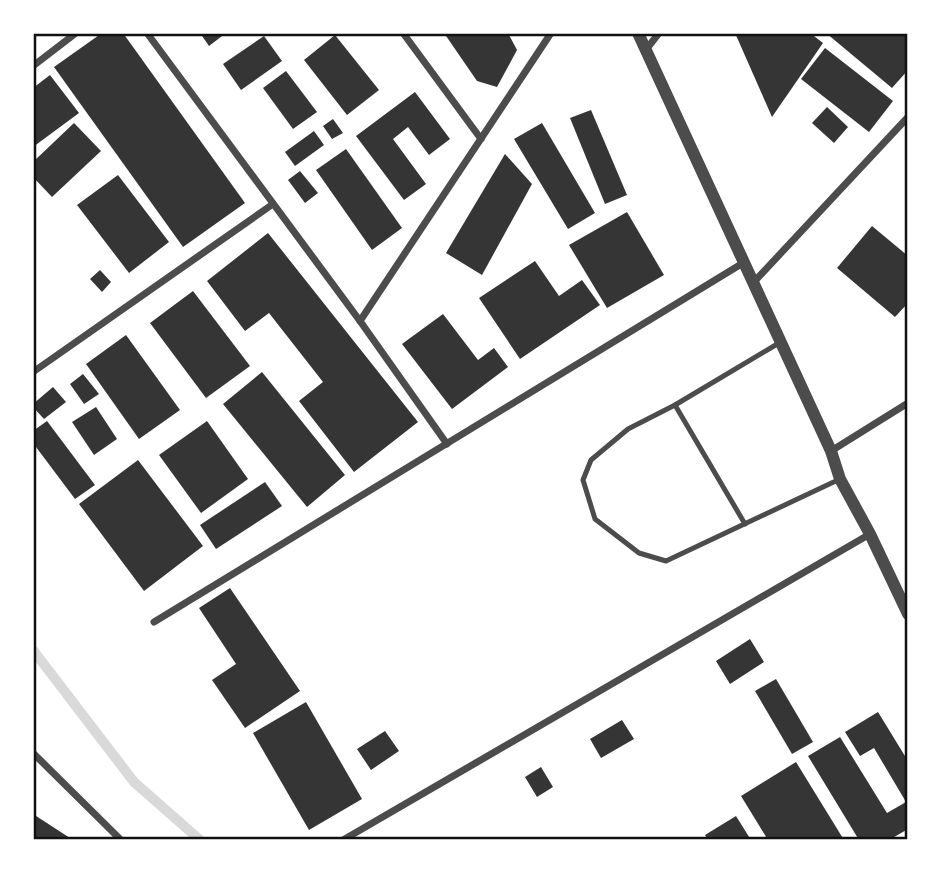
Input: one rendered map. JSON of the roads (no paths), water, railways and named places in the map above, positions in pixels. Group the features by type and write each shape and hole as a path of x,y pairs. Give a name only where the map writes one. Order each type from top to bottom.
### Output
{"street":[{"path":"33,66 76,33"},
{"path":"147,33 360,321 447,444"},
{"path":"403,33 481,139"},
{"path":"360,321 551,33"},
{"path":"638,33 831,450 840,479 908,614"},
{"path":"645,51 659,33"},
{"path":"752,283 906,122"},
{"path":"33,372 273,204"},
{"path":"154,622 743,263"},
{"path":"831,450 908,403"},
{"path":"342,840 870,534"},
{"path":"33,753 121,840"}],"lane":[{"path":"780,343 675,405 628,429 591,460 583,480 595,519 639,553 666,561 840,479"},
{"path":"675,405 745,524"}],"waterway":[{"path":"33,650 134,782 200,840"}]}
